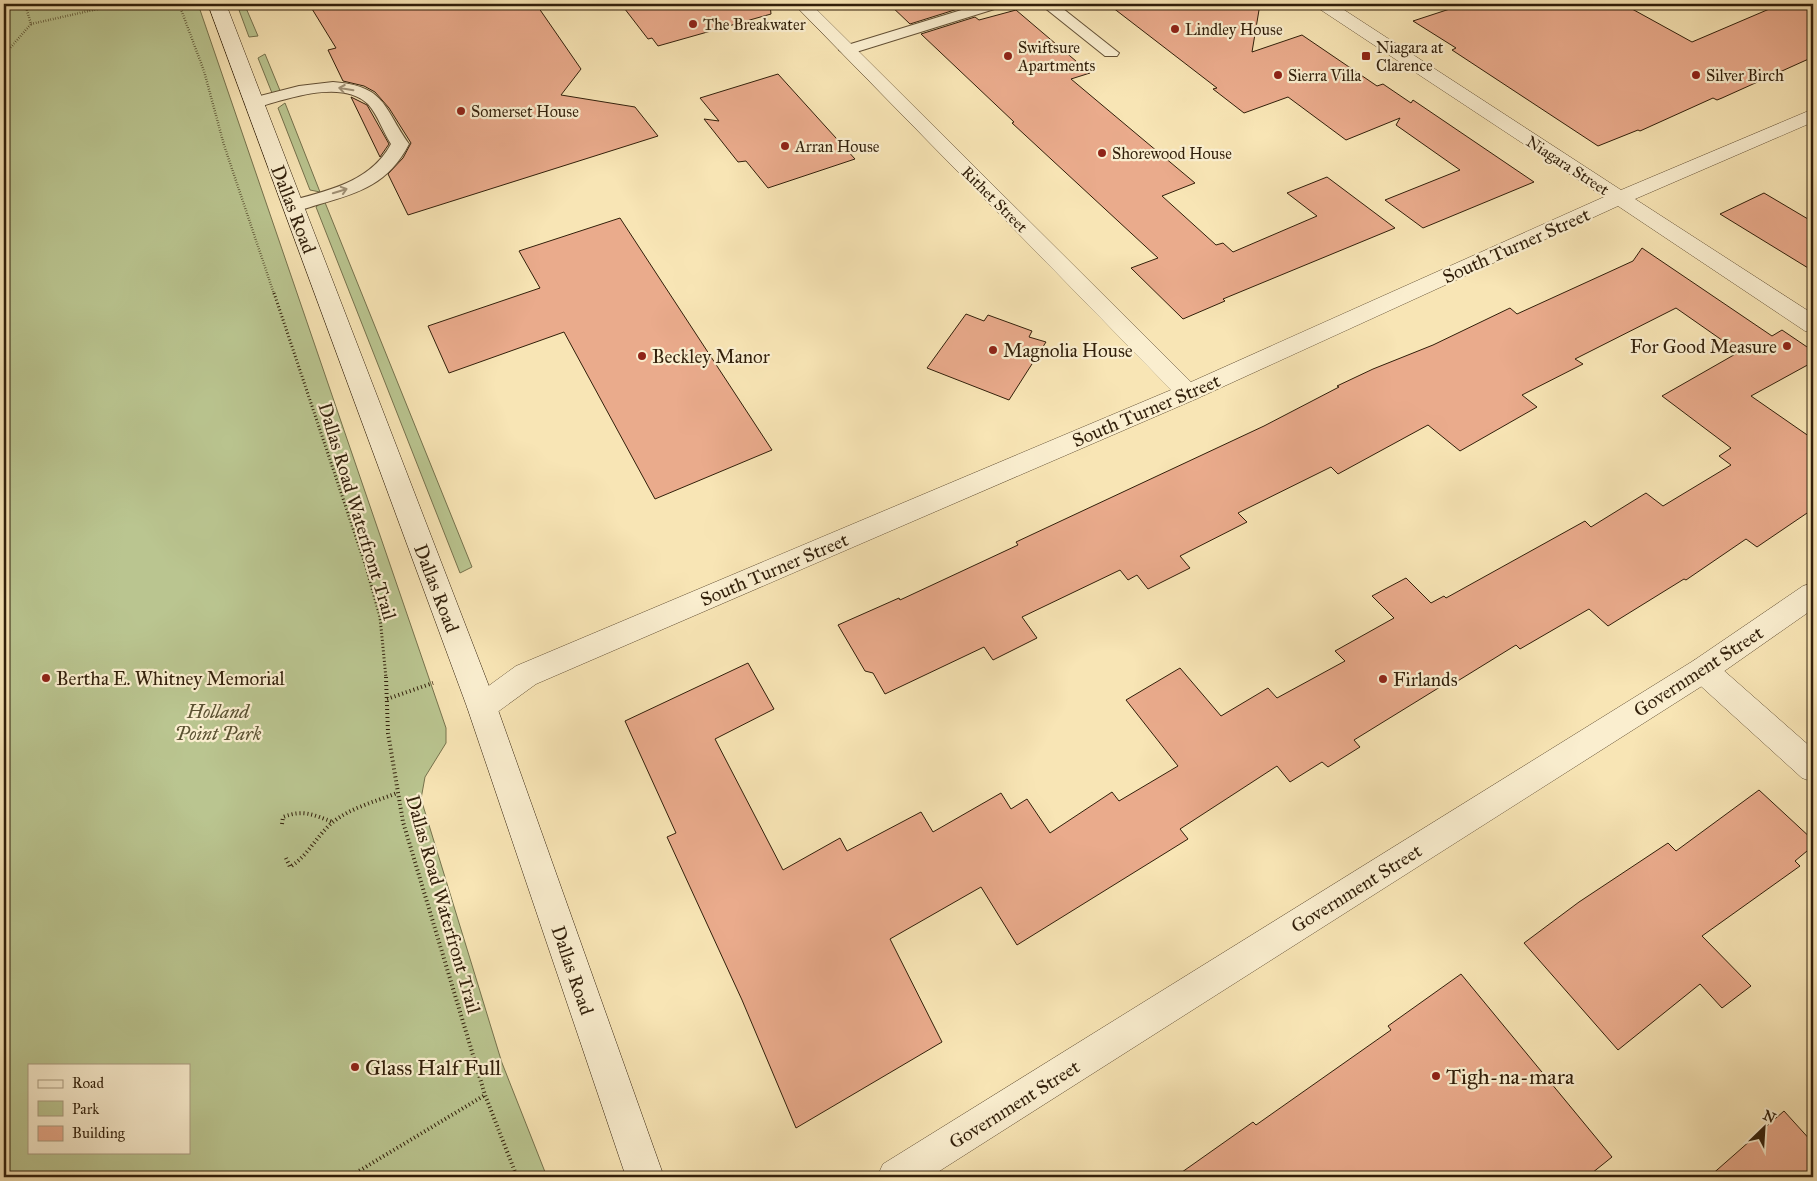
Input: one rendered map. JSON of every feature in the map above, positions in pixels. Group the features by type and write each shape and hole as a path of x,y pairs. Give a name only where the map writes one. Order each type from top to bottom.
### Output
{"street":[{"name":"Dallas Road","path":"217,4 482,707 645,1177"},
{"name":"Rithet Street","path":"802,4 1188,393"},
{"name":"Niagara Street","path":"1324,4 1813,324"},
{"name":"South Turner Street","path":"482,707 526,675 1188,393 1619,198 1813,115"},
{"name":"Government Street","path":"896,1177 1703,670 1813,594"},
{"path":"1703,670 1813,768"}],"lane":[{"path":"847,50 996,4"},
{"path":"1048,4 1111,53"},
{"path":"254,103 315,86 347,89 363,93 374,100 400,144 396,156 370,180 293,206"}],"path":[{"path":"25,4 31,24"},
{"path":"4,55 31,24 120,4"},
{"name":"Dallas Road Waterfront Trail","path":"179,4 204,71 224,145 366,567 380,617 386,660 388,733 402,822 485,1095 517,1177"},
{"path":"388,699 433,683"},
{"path":"286,858 290,867 300,862 311,853 333,822 396,793"},
{"path":"282,824 283,817 296,812 333,822"},
{"path":"349,1177 485,1095"}],"green space":[{"name":"Holland Point Park","path":"4,4 198,4 446,728 446,743 425,777 421,799 502,1063 547,1177 4,1177"},
{"path":"246,8 258,36 249,37 239,10"},
{"path":"265,54 281,93 272,93 258,58"},
{"path":"285,103 320,192 310,190 278,108"},
{"path":"324,200 472,567 460,573 316,207"}],"building":[{"name":"Somerset House","path":"309,4 536,4 581,69 561,95 635,107 658,136 408,215 388,174 403,158 411,143 389,108 375,92 364,86 343,81 328,50 336,48"},
{"name":"The Breakwater","path":"621,4 770,4 771,14 658,46 652,38 648,39"},
{"path":"889,4 960,4 964,7 910,24"},
{"path":"1108,4 1260,4 1252,52 1302,35 1377,86 1383,84 1411,103 1413,100 1534,182 1423,228 1385,200 1460,170 1396,125 1400,118 1346,140 1288,97 1244,113 1213,89 1217,88"},
{"path":"1465,4 1623,4 1692,42 1781,4 1798,4 1813,12 1813,57 1722,98 1717,100 1713,98 1640,131 1638,130 1598,146 1452,50 1456,48 1413,21"},
{"path":"1016,10 1090,73 1071,79 1195,183 1162,196 1216,245 1223,243 1233,252 1317,216 1287,193 1327,177 1395,228 1223,299 1225,301 1183,319 1131,268 1158,258 1012,123 1014,122 921,34 975,17 979,20"},
{"name":"Arran House","path":"778,74 855,159 768,188 746,161 738,162 704,119 719,121 700,98"},
{"path":"351,97 367,105 389,144 380,157"},
{"path":"1764,193 1813,222 1813,271 1720,214"},
{"name":"Beckley Manor","path":"620,218 772,450 655,499 564,332 449,373 428,326 540,288 519,251"},
{"path":"1642,248 1772,336 1782,330 1813,351 1813,362 1751,396 1813,439 1813,509 1757,547 1746,539 1686,580 1684,579 1608,626 1589,609 1520,649 1516,645 1456,682 1453,679 1354,740 1360,747 1328,767 1322,762 1290,782 1277,766 1180,829 1188,839 1017,945 981,887 890,939 942,1042 796,1128 742,1000 667,837 676,833 625,721 748,663 774,709 715,739 783,870 840,838 847,851 921,812 933,832 1001,793 1011,809 1027,799 1050,833 1112,792 1119,801 1178,766 1126,700 1180,668 1221,716 1268,688 1277,698 1345,661 1335,651 1394,618 1372,596 1406,578 1431,603 1444,596 1446,598 1585,521 1591,527 1646,493 1663,506 1731,465 1719,456 1731,448 1662,396 1739,352 1676,308 1575,359 1583,364 1522,395 1537,407 1460,451 1428,425 1338,474 1331,467 1238,513 1247,522 1180,556 1190,568 1148,589 1137,575 1128,580 1120,570 1022,617 1037,638 993,660 984,647 885,694 873,673 865,671 838,625 899,598 900,600 1018,545 1016,542 1264,426 1339,387 1337,386 1373,369 1433,345 1510,308 1517,314 1633,261"},
{"name":"Magnolia House","path":"966,314 984,321 988,315 1032,331 1029,337 1046,342 1009,400 927,368"},
{"path":"1759,790 1813,840 1813,846 1795,861 1800,866 1702,936 1751,986 1722,1008 1700,984 1618,1050 1524,943 1579,902 1668,843 1676,851"},
{"name":"Tigh-na-mara","path":"1461,974 1612,1157 1587,1177 1175,1177 1253,1122 1256,1125 1391,1030 1388,1026"},
{"path":"1784,1111 1813,1143 1813,1177 1709,1177"}],"place":[{"name":"The Breakwater","path":"693,24"},
{"name":"Lindley House","path":"1175,29"},
{"name":"Swiftsure Apartments","path":"1008,56"},
{"name":"Niagara at Clarence","path":"1366,56"},
{"name":"Sierra Villa","path":"1278,75"},
{"name":"Silver Birch","path":"1696,75"},
{"name":"Somerset House","path":"461,111"},
{"name":"Arran House","path":"785,146"},
{"name":"Shorewood House","path":"1102,153"},
{"name":"For Good Measure","path":"1787,346"},
{"name":"Magnolia House","path":"993,350"},
{"name":"Beckley Manor","path":"642,356"},
{"name":"Bertha E. Whitney Memorial","path":"46,678"},
{"name":"Firlands","path":"1383,679"},
{"name":"Glass Half Full","path":"355,1067"},
{"name":"Tigh-na-mara","path":"1436,1076"}]}
